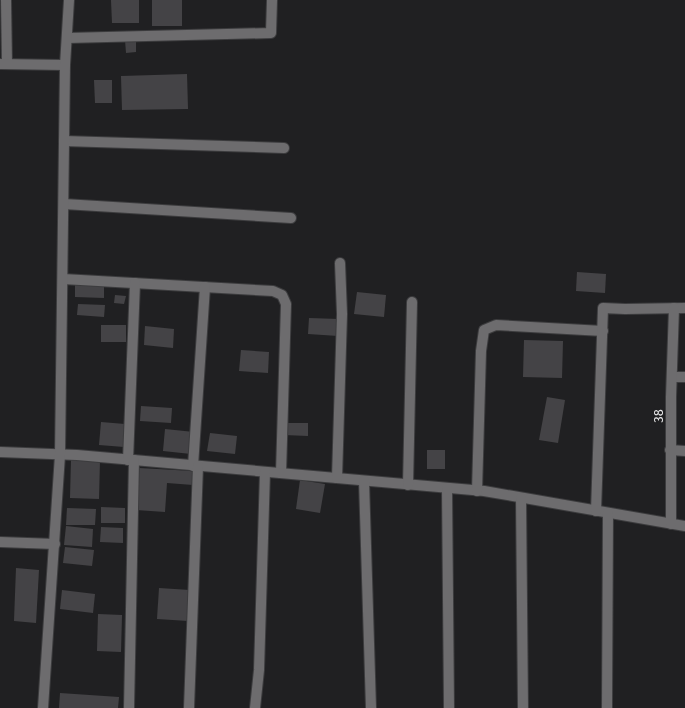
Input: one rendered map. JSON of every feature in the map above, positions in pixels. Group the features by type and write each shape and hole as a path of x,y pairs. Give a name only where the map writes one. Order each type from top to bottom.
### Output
{"street":[{"path":"6,0 4,64 65,65"},
{"path":"43,708 60,455 65,65 69,0"},
{"path":"67,38 272,33 272,0"},
{"path":"64,140 284,148"},
{"path":"64,204 291,218"},
{"path":"337,478 342,314 340,263"},
{"path":"63,279 273,291 282,295 286,304 281,473"},
{"path":"128,708 135,283"},
{"path":"189,708 196,466 205,287"},
{"path":"408,485 412,302"},
{"path":"596,511 603,308 685,308"},
{"name":"38","path":"671,524 670,450 674,308"},
{"path":"477,491 481,351 484,330 496,325 603,331"},
{"path":"672,377 685,377"},
{"path":"670,450 685,451"},
{"path":"0,452 77,455 477,491 685,526"},
{"path":"255,708 259,670 265,472"},
{"path":"364,481 371,708"},
{"path":"447,488 449,708"},
{"path":"520,498 523,708"},
{"path":"607,708 608,513"},
{"path":"0,542 54,544"}],"building":[{"path":"111,0 139,0 139,23 112,23"},
{"path":"152,0 182,0 182,26 152,26"},
{"path":"125,40 136,40 136,52 126,53"},
{"path":"187,74 188,109 122,110 121,76"},
{"path":"94,80 112,80 112,103 95,103"},
{"path":"577,272 606,274 605,293 576,291"},
{"path":"75,283 104,283 104,298 75,297"},
{"path":"357,292 386,295 384,317 354,314"},
{"path":"115,295 126,296 124,304 114,303"},
{"path":"78,304 105,305 104,317 77,315"},
{"path":"309,318 339,319 338,336 308,334"},
{"path":"101,325 126,325 126,342 101,342"},
{"path":"145,326 174,329 173,348 144,345"},
{"path":"524,340 563,341 562,378 523,377"},
{"path":"241,350 269,352 268,373 239,371"},
{"path":"547,397 565,400 558,443 539,440"},
{"path":"141,406 172,408 171,423 140,421"},
{"path":"101,422 125,424 124,447 99,445"},
{"path":"285,423 308,423 308,436 284,435"},
{"path":"165,429 194,432 191,454 163,451"},
{"path":"210,433 237,436 235,454 207,451"},
{"path":"427,450 445,450 445,469 427,469"},
{"path":"71,459 100,460 99,499 70,498"},
{"path":"139,468 193,471 193,485 167,483 165,512 136,510"},
{"path":"300,480 325,484 320,513 296,509"},
{"path":"101,507 125,508 125,523 101,523"},
{"path":"67,508 96,509 95,525 66,525"},
{"path":"66,526 93,529 92,547 64,545"},
{"path":"101,527 123,528 123,543 100,542"},
{"path":"65,547 94,550 92,566 63,563"},
{"path":"16,568 39,570 36,623 14,621"},
{"path":"159,588 190,590 188,621 157,619"},
{"path":"62,590 95,594 93,613 60,609"},
{"path":"98,614 122,615 121,652 97,651"},
{"path":"60,693 119,697 118,708 59,708"}]}
